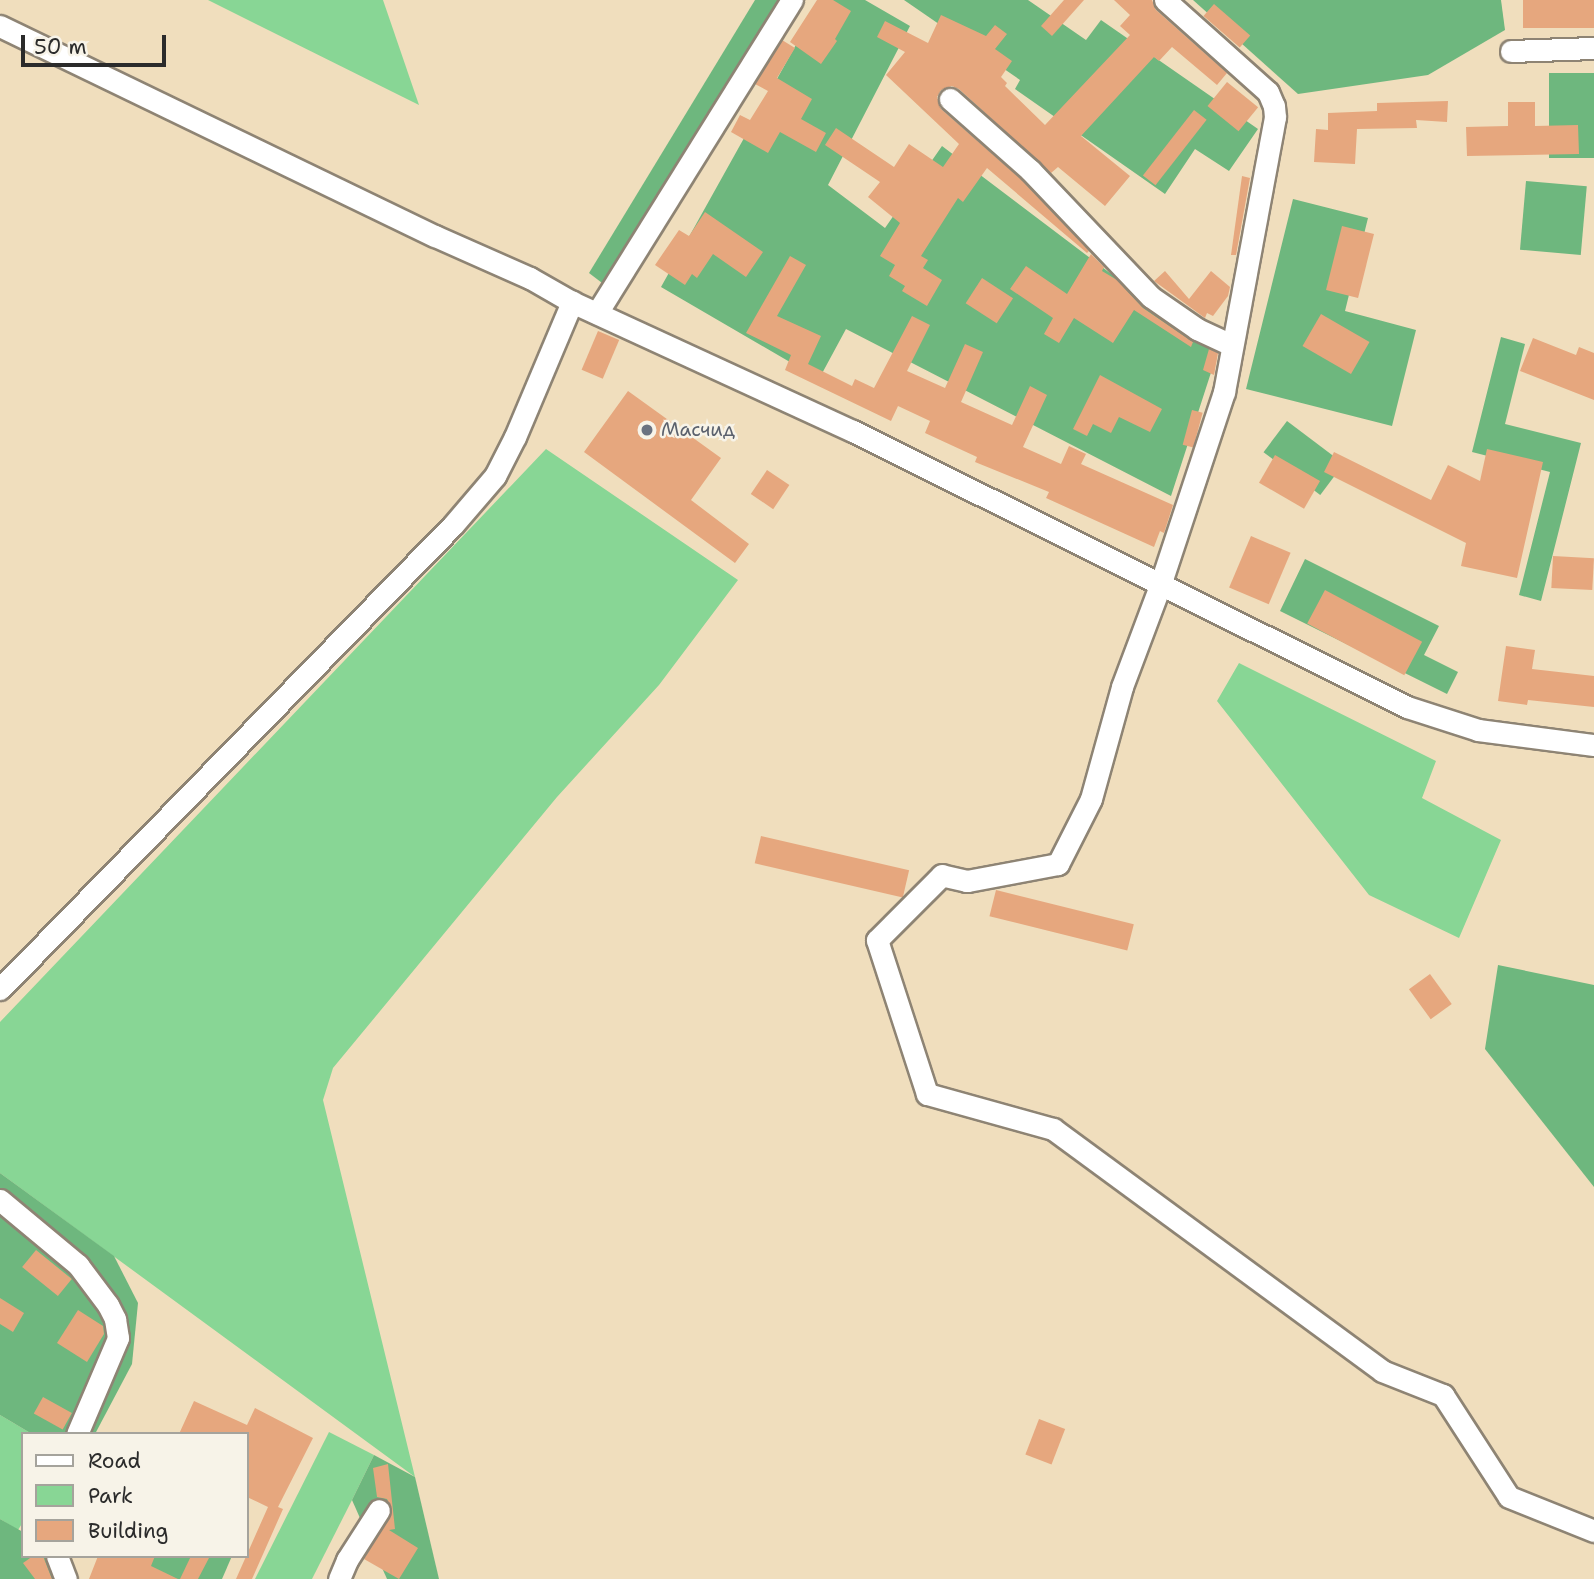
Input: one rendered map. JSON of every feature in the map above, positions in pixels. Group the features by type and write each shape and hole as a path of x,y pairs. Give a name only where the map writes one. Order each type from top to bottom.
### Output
{"street":[{"path":"597,313 792,0"},
{"path":"1165,0 1268,92 1274,106 1275,117 1224,392 1161,583 1122,687 1091,799 1058,864 967,881 942,875 877,940 927,1094 1052,1129 1382,1371 1443,1395 1509,1497 1594,1531"},
{"path":"0,26 435,236 530,278 572,302 853,431 1407,706 1445,722 1478,730 1594,745"},
{"path":"1511,51 1594,48"},
{"path":"950,99 1030,170 1151,297 1197,328 1232,345"},
{"path":"0,989 453,525 495,476 516,437 572,302"},
{"path":"0,1200 78,1265 108,1305 115,1319 118,1338 78,1432"},
{"path":"339,1579 347,1560 379,1510"},
{"path":"58,1558 66,1579"}],"green space":[{"path":"208,0 383,0 419,105"},
{"path":"755,0 795,0 610,289 589,273"},
{"path":"821,0 865,0 910,26 828,185 885,228 942,146 1217,354 1171,496 846,329 819,379 661,287"},
{"path":"904,0 1028,0 1086,40 1101,20 1258,129 1229,171 1195,149 1165,194 1015,89 1020,80"},
{"path":"1193,0 1501,0 1505,30 1428,75 1298,94"},
{"path":"1549,73 1594,73 1594,158 1549,158"},
{"path":"1526,181 1587,186 1581,255 1520,250"},
{"path":"1293,199 1368,218 1345,311 1416,330 1392,426 1246,389"},
{"path":"1501,337 1525,344 1505,424 1581,443 1541,601 1519,595 1550,472 1472,452"},
{"path":"1287,421 1344,464 1320,495 1264,452"},
{"path":"546,449 738,580 659,685 557,797 333,1068 323,1100 415,1477 0,1173 0,1022"},
{"path":"1305,559 1439,626 1424,655 1458,672 1447,694 1280,611"},
{"path":"1239,663 1436,761 1422,798 1501,840 1459,938 1369,895 1217,701"},
{"path":"1498,965 1594,985 1594,1187 1485,1049"},
{"path":"0,1173 114,1256 138,1303 132,1364 96,1432 29,1432 0,1415"},
{"path":"0,1415 29,1432 21,1432 21,1525 18,1530 0,1519"},
{"path":"329,1432 374,1455 352,1500 312,1579 255,1579"},
{"path":"374,1455 415,1477 439,1579 387,1579 352,1500"},
{"path":"0,1519 21,1531 21,1558 63,1558 71,1579 0,1579"},
{"path":"117,1558 231,1558 222,1579 160,1579"}],"building":[{"path":"817,0 833,0 851,11 835,39 837,41 821,64 790,42"},
{"path":"1064,0 1084,0 1052,36 1041,26"},
{"path":"1114,0 1152,0 1156,10 1227,73 1217,85 1172,47 1159,61 1154,57 1081,136 1130,176 1105,206 1058,167 1051,173 959,89 952,86 941,90 937,97 941,109 1021,179 1089,251 1087,253 987,168 963,202 958,198 921,256 928,260 923,268 942,280 927,306 902,291 905,286 889,276 895,265 880,256 900,223 868,197 880,182 825,145 836,128 894,167 909,144 943,167 959,144 886,75 905,52 877,37 885,21 928,43 941,15 986,36 995,25 1007,34 995,49 1012,61 1001,77 1007,83 1005,86 1045,125 1130,35 1120,26 1130,15"},
{"path":"1523,0 1594,0 1594,28 1523,28"},
{"path":"1214,4 1250,35 1240,48 1204,16"},
{"path":"782,40 795,48 777,78 812,99 801,119 826,133 816,152 780,132 768,153 731,132 740,115 750,120 768,91 755,84"},
{"path":"1227,82 1258,107 1239,131 1207,106"},
{"path":"1448,101 1447,122 1416,120 1417,128 1357,129 1355,164 1314,162 1316,129 1328,130 1328,113 1377,111 1377,103"},
{"path":"1508,102 1535,102 1535,126 1578,125 1579,154 1467,156 1466,127 1508,126"},
{"path":"1194,110 1207,120 1156,185 1143,175"},
{"path":"1242,176 1250,178 1236,255 1231,255"},
{"path":"705,212 763,252 746,277 713,254 697,278 692,274 685,285 655,265 679,230 689,236"},
{"path":"1342,226 1374,234 1358,298 1326,290"},
{"path":"1091,254 1104,267 1102,271 1117,280 1143,308 1193,342 1191,347 1134,310 1113,343 1074,318 1059,343 1044,334 1053,318 1010,289 1026,266 1067,294"},
{"path":"790,256 806,265 777,316 821,336 808,364 852,386 855,379 874,388 912,316 930,325 907,371 945,388 965,344 983,352 961,402 1012,425 1030,386 1047,395 1023,447 1061,464 1069,446 1086,454 1081,464 1173,505 1164,533 1160,531 1154,547 1046,498 1049,492 975,462 977,457 925,433 930,421 898,406 891,421 785,370 791,355 746,333"},
{"path":"1165,271 1189,299 1211,271 1230,287 1228,296 1213,316 1207,313 1205,318 1154,281"},
{"path":"982,278 1013,298 997,323 966,303"},
{"path":"1321,314 1369,342 1351,374 1302,346"},
{"path":"598,331 619,340 603,379 582,370"},
{"path":"1533,338 1576,355 1579,347 1594,353 1594,400 1520,371"},
{"path":"1209,349 1218,353 1214,375 1203,370"},
{"path":"1100,375 1162,409 1150,432 1119,417 1111,433 1093,424 1087,436 1073,429"},
{"path":"628,391 721,458 691,500 749,544 735,563 584,452"},
{"path":"1192,410 1203,413 1193,448 1183,445"},
{"path":"1487,449 1543,462 1517,578 1461,566 1466,543 1324,472 1334,452 1431,500 1448,465 1480,481"},
{"path":"1275,455 1320,481 1304,509 1259,483"},
{"path":"767,470 789,485 773,509 751,494"},
{"path":"1251,536 1291,553 1269,604 1229,588"},
{"path":"1553,556 1594,558 1592,590 1551,588"},
{"path":"1325,590 1422,642 1404,675 1307,624"},
{"path":"1506,646 1535,650 1532,669 1594,676 1594,707 1528,700 1527,705 1498,701"},
{"path":"761,836 909,870 903,897 755,863"},
{"path":"996,890 1134,924 1127,951 989,916"},
{"path":"1430,974 1452,1004 1431,1019 1409,989"},
{"path":"36,1250 72,1279 58,1296 22,1267"},
{"path":"0,1298 24,1313 13,1332 0,1324"},
{"path":"78,1310 103,1326 104,1334 87,1362 57,1343"},
{"path":"43,1397 72,1413 63,1430 34,1414"},
{"path":"194,1401 247,1425 255,1408 313,1438 278,1507 283,1509 252,1579 236,1579 245,1558 248,1558 248,1552 268,1507 248,1497 248,1432 180,1432"},
{"path":"1039,1419 1065,1429 1052,1465 1025,1454"},
{"path":"388,1464 395,1529 389,1530 418,1548 399,1579 364,1559 392,1511 387,1499 377,1497 373,1468"},
{"path":"30,1558 44,1558 52,1579 35,1579 23,1563"},
{"path":"97,1558 154,1558 151,1566 178,1579 89,1579"},
{"path":"190,1558 209,1558 198,1579 180,1579"}],"place":[{"name":"Масчид","path":"647,430"}]}
